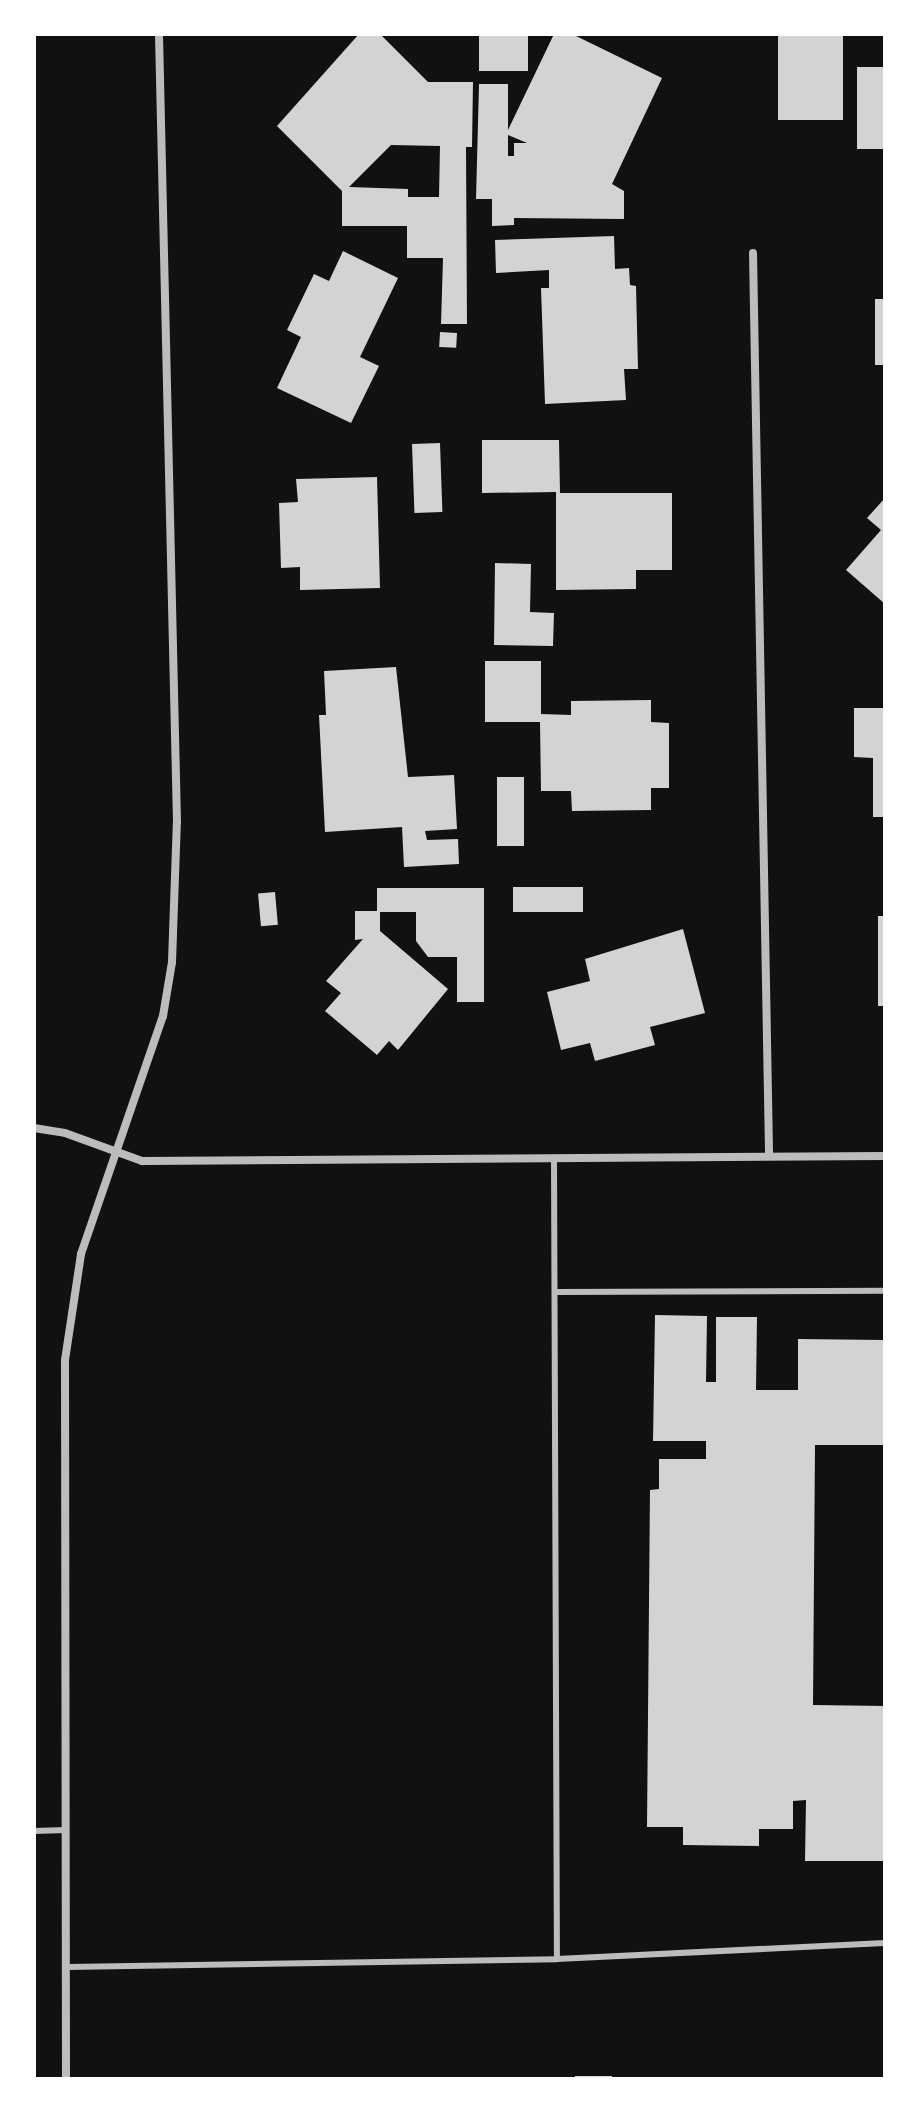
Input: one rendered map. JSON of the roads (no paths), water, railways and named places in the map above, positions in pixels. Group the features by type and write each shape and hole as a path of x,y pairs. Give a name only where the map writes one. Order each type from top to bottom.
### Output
{"street":[{"path":"66,2079 65,1360 81,1254 163,1016 172,962 177,822 159,34"},
{"path":"753,253 769,1156"},
{"path":"34,1128 142,1161 885,1156"}],"lane":[{"path":"554,1158 557,1959"},
{"path":"555,1292 885,1291"},
{"path":"34,1831 67,1830"},
{"path":"67,1967 557,1959 885,1943"}]}
